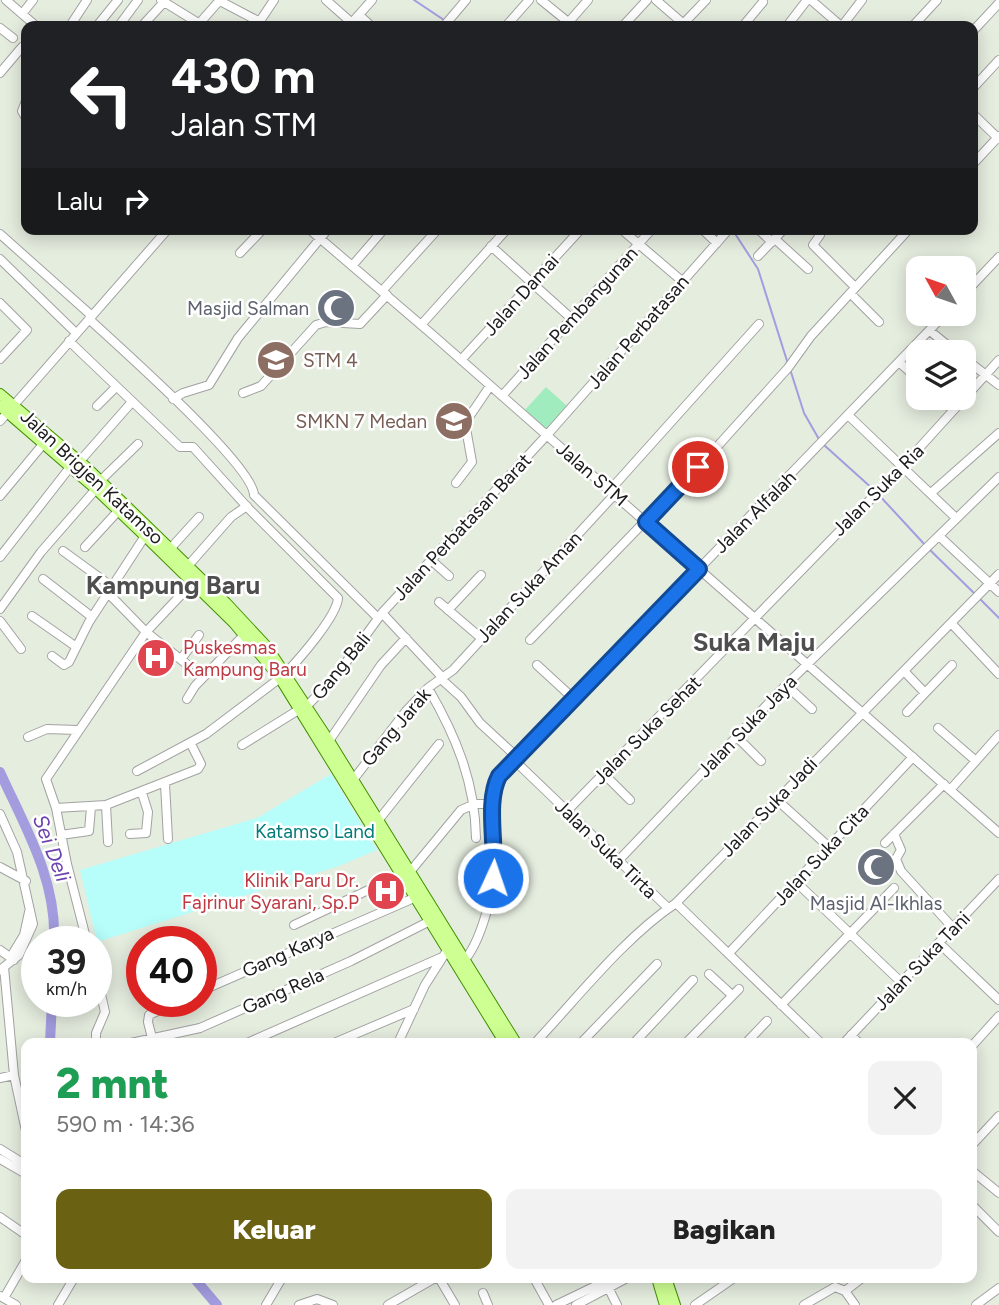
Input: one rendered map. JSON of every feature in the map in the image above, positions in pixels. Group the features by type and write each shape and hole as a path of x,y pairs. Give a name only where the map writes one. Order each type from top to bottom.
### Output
{"main road":[{"name":"Jalan Brigjen Katamso","path":"0,394 7,408 44,443 75,464"},
{"name":"Jalan Brigjen Katamso","path":"7,408 98,485 169,550 184,570"},
{"name":"Jalan Brigjen Katamso","path":"98,485 145,536 238,615 283,676 461,965 502,1038"},
{"name":"Jalan Brigjen Katamso","path":"195,580 283,676"},
{"name":"Jalan Brigjen Katamso","path":"314,725 329,741 377,822 443,955 461,965 512,1038"},
{"path":"658,1283 664,1305"},
{"path":"668,1283 675,1305"}],"street":[{"path":"6,0 30,21"},
{"path":"22,14 33,0"},
{"path":"73,21 87,0"},
{"path":"101,21 118,0"},
{"path":"122,21 138,0"},
{"path":"260,21 274,0"},
{"path":"326,0 347,21"},
{"path":"354,21 372,0"},
{"path":"448,21 467,0"},
{"path":"510,21 529,0"},
{"path":"541,0 565,21"},
{"path":"572,21 589,0"},
{"path":"628,21 647,0"},
{"path":"656,0 680,21"},
{"path":"688,21 706,0"},
{"path":"792,21 810,0 835,21"},
{"path":"845,21 862,0"},
{"path":"918,21 937,0"},
{"path":"146,21 162,1 194,21"},
{"path":"203,21 214,4 220,1 253,21"},
{"path":"747,21 763,2"},
{"path":"978,26 999,3"},
{"path":"359,15 366,21"},
{"path":"0,27 12,38"},
{"path":"0,73 21,48"},
{"path":"978,83 999,60"},
{"path":"978,118 999,137 978,159"},
{"path":"0,234 211,433 252,484 252,493 258,500 232,517 184,570"},
{"path":"0,421 7,408 69,341 160,235"},
{"path":"240,253 256,235"},
{"name":"Jalan STM","path":"316,235 613,492 999,833"},
{"path":"173,399 209,385 239,338 323,235"},
{"path":"352,266 379,235"},
{"path":"243,393 261,386 316,325 326,322 360,324 433,235"},
{"path":"421,325 501,235"},
{"name":"Jalan Damai","path":"461,360 575,235"},
{"path":"628,235 682,281"},
{"name":"Jalan Pembangunan","path":"502,396 647,235"},
{"path":"708,235 717,243"},
{"name":"Jalan Perbatasan","path":"547,435 724,235"},
{"path":"766,235 808,269"},
{"path":"758,256 778,235"},
{"path":"820,235 813,245 879,322"},
{"path":"530,640 646,522 791,365 799,350 903,235"},
{"path":"491,246 572,319"},
{"path":"976,281 999,257"},
{"path":"0,258 76,333"},
{"path":"0,303 27,330 2,352"},
{"name":"Jalan Suka Aman","path":"441,678 453,670 613,492 759,324"},
{"name":"Jalan Alfalah","path":"461,965 479,931 493,878 496,858 493,804 496,781 934,326"},
{"path":"930,331 941,340"},
{"path":"69,341 115,388 180,447 193,447 338,598 337,606 323,626 283,676 191,744 137,771"},
{"name":"Jalan Suka Ria","path":"976,383 999,360"},
{"path":"900,363 906,368"},
{"path":"976,367 999,385"},
{"path":"456,483 472,462 465,428 467,417 491,386"},
{"path":"97,406 115,388"},
{"path":"0,557 75,464 131,403"},
{"name":"Jalan Suka Ria","path":"755,619 867,500 902,467 951,410"},
{"path":"849,416 956,518"},
{"path":"932,494 999,433"},
{"name":"Jalan Perbatasan Barat","path":"380,616 547,435"},
{"path":"0,496 44,443"},
{"path":"0,609 41,552 98,485 138,444"},
{"name":"Jalan Suka Jaya","path":"618,861 786,685 999,477"},
{"path":"239,496 252,484"},
{"name":"Jalan Suka Tirta","path":"258,500 406,638 468,705 480,723 618,861 667,907 676,903 816,1038"},
{"path":"85,547 119,510"},
{"path":"169,550 199,517"},
{"path":"52,656 66,665 109,589 145,536"},
{"path":"939,536 999,592"},
{"path":"63,551 109,589 146,632 189,666"},
{"path":"431,560 449,576"},
{"name":"Jalan Suka Jadi","path":"676,903 999,574"},
{"path":"448,610 481,575"},
{"path":"43,579 92,617"},
{"path":"83,926 56,808 46,779 146,632 195,580"},
{"path":"439,602 481,638"},
{"path":"32,616 75,646"},
{"name":"Gang Bali","path":"242,745 303,709 336,676 380,616"},
{"name":"Jalan Suka Sehat","path":"567,811 755,619"},
{"path":"0,621 21,649"},
{"path":"951,624 999,674"},
{"path":"181,659 199,635"},
{"path":"187,699 195,686 244,635"},
{"path":"329,741 382,665 406,638"},
{"path":"537,665 574,699"},
{"path":"907,712 952,665"},
{"path":"904,671 925,693"},
{"name":"Gang Jarak","path":"353,780 428,688 441,678"},
{"path":"786,685 812,709"},
{"path":"428,688 460,749 475,804 476,838"},
{"path":"938,728 976,761"},
{"path":"28,737 47,729 77,730"},
{"path":"884,843 976,761 999,735"},
{"path":"736,736 761,761"},
{"path":"56,808 106,805 166,784 200,767 191,744"},
{"path":"377,822 439,744"},
{"name":"Jalan Suka Cita","path":"729,953 913,757"},
{"path":"603,773 631,800"},
{"path":"166,784 168,839"},
{"path":"130,834 146,833 148,812 142,793"},
{"path":"776,799 829,847"},
{"path":"294,925 404,874 461,811 475,804 493,804"},
{"path":"106,805 108,842"},
{"path":"61,835 89,831 91,807"},
{"path":"0,814 26,881 33,929 7,964"},
{"path":"894,834 901,850 896,859 901,871 954,929"},
{"path":"0,867 26,881"},
{"name":"Jalan Suka Tani","path":"848,1038 999,880"},
{"path":"796,882 902,983"},
{"path":"781,1005 894,888"},
{"name":"Gang Karya","path":"217,984 414,898"},
{"path":"540,1038 667,907"},
{"name":"Gang Rela","path":"152,1038 208,1025 351,961 428,922"},
{"path":"939,943 999,999"},
{"path":"0,950 7,964 13,1075 21,1109"},
{"path":"400,1038 443,955"},
{"path":"258,1038 443,955"},
{"path":"586,1038 657,964"},
{"path":"691,1038 736,992 709,974"},
{"path":"639,1038 694,980"},
{"path":"346,1038 414,1009"},
{"path":"977,1040 999,1016"},
{"path":"96,1038 103,1017"},
{"path":"149,1017 152,1038"},
{"path":"751,1038 767,1021"},
{"path":"851,1035 854,1038"},
{"path":"0,1078 13,1075"},
{"path":"977,1140 999,1116"},
{"path":"0,1149 21,1162"},
{"path":"0,1158 21,1171"},
{"path":"977,1175 999,1193"},
{"path":"977,1209 999,1232"},
{"path":"0,1217 21,1232"},
{"path":"16,1305 2,1297 21,1268"},
{"path":"58,1305 71,1283"},
{"path":"266,1305 279,1283"},
{"path":"388,1305 428,1283"},
{"path":"440,1283 455,1305"},
{"path":"537,1283 549,1305"},
{"path":"556,1305 602,1283"},
{"path":"576,1305 617,1283"},
{"path":"695,1305 727,1283"},
{"path":"845,1291 855,1283"},
{"path":"608,1287 617,1305"},
{"path":"804,1305 832,1287 845,1291 855,1305"},
{"path":"976,1305 999,1289"},
{"path":"483,1293 488,1305"},
{"path":"299,1305 317,1299 332,1305"}],"green space":[{"path":"546,387 567,406 544,431 523,412"},
{"name":"Katamso Land","path":"331,774 377,850 339,866 148,926 126,926 126,933 112,937 112,926 93,926 80,870 257,818"}],"waterway":[{"path":"414,0 444,20"},
{"path":"736,235 758,269 788,364"},
{"path":"790,369 804,413 820,441"},
{"path":"824,445 874,490"},
{"path":"878,494 926,546"},
{"path":"930,550 976,595"},
{"path":"980,599 999,618"},
{"name":"Sei Deli","path":"0,772 38,854 50,897 54,926"},
{"name":"Sei Deli","path":"50,1038 51,1017"},
{"name":"Sei Deli","path":"198,1283 217,1305"}],"place":[{"name":"Masjid Salman","path":"336,308"},
{"name":"STM 4","path":"276,360"},
{"name":"SMKN 7 Medan","path":"454,421"},
{"name":"Puskesmas Kampung Baru","path":"156,658"},
{"name":"Masjid Al-Ikhlas","path":"876,867"},
{"name":"Klinik Paru Dr. Fajrinur Syarani, Sp.P","path":"386,891"}],"district":[{"name":"Kampung Baru","path":"173,585"},
{"name":"Suka Maju","path":"754,642"}],"route":[{"path":"493,878 496,858 493,804 499,776 699,569 646,522 698,467"}]}
